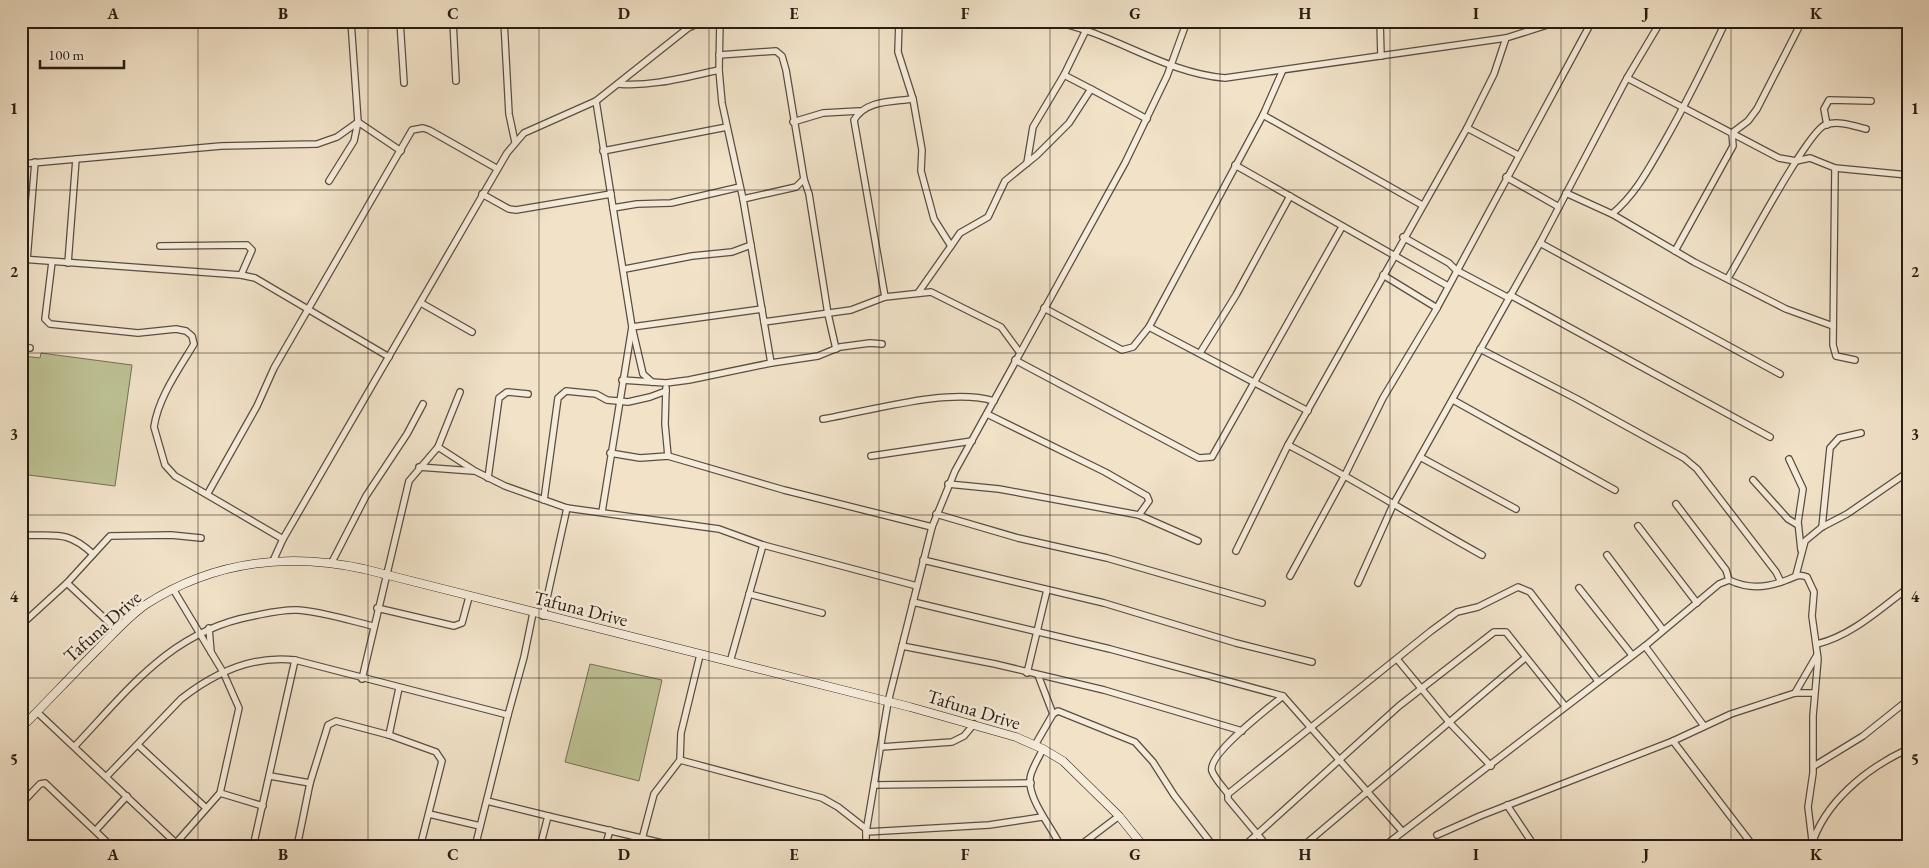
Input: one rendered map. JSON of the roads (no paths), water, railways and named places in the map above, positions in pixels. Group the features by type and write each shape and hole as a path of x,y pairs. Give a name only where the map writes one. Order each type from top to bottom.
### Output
{"main road":[{"name":"Tafuna Drive","path":"21,728 117,630 144,606 173,589 218,572 273,561 332,562 974,724 1039,747 1072,769 1119,816 1144,847"}],"street":[{"path":"21,22 26,21"},
{"path":"329,181 354,140 358,122 351,21"},
{"path":"400,21 404,83"},
{"path":"453,21 456,81"},
{"path":"504,21 509,114 515,142"},
{"path":"688,21 688,28"},
{"path":"273,561 283,539 421,303 496,168 515,142 524,133 596,101 688,28 710,21"},
{"path":"720,21 719,70 727,127 743,199 771,363"},
{"path":"899,21 898,52 913,99 922,150 921,171 934,219 951,246"},
{"path":"1050,21 1086,30 1170,65 1210,77 1225,78 1282,72 1506,38 1560,21"},
{"path":"866,847 866,831 888,702 936,514 948,484 1147,119 1187,21"},
{"path":"1380,21 1381,56"},
{"path":"1290,576 1345,475 1383,398 1436,308 1592,21"},
{"path":"1358,582 1393,505 1540,243 1627,78 1661,21"},
{"path":"1612,214 1628,200 1640,184 1684,108 1726,21"},
{"path":"1732,133 1748,121 1757,109 1802,21"},
{"path":"1027,163 1033,127 1064,75 1086,30"},
{"path":"1236,551 1288,445 1403,237 1467,128 1494,74 1506,38"},
{"path":"719,55 770,50 782,56 804,180 809,194 828,314 836,349"},
{"path":"618,84 630,85 668,81 719,70"},
{"path":"1044,308 1122,350 1133,347 1149,326 1263,115 1282,72"},
{"path":"1064,75 1147,119"},
{"path":"1627,78 1779,158 1796,161 1810,158 1835,168 1908,175"},
{"path":"918,293 960,233 988,217 1005,181 1043,150 1069,123 1091,89"},
{"path":"885,297 855,135 854,120 859,112 871,105 913,99"},
{"path":"1827,125 1824,108 1829,100 1871,102"},
{"path":"596,101 632,327 643,374 652,382"},
{"path":"793,122 823,113 859,112"},
{"path":"1263,115 1422,204"},
{"path":"358,122 401,151"},
{"path":"21,164 230,146 317,144 337,137 358,122"},
{"path":"1728,278 1796,161 1817,131 1827,125 1844,124 1866,129"},
{"path":"603,151 727,127"},
{"path":"208,493 308,309 412,130 423,128 496,168"},
{"path":"1467,128 1518,155"},
{"path":"1675,251 1733,146 1732,133"},
{"path":"1733,146 1746,140"},
{"path":"68,263 76,160"},
{"path":"35,162 24,260 241,275 262,281 389,357"},
{"path":"1235,165 1448,286"},
{"path":"1835,168 1833,345 1836,356 1855,360"},
{"path":"1506,177 1559,207"},
{"path":"743,199 796,187 804,180"},
{"path":"613,208 637,204 671,203 740,188"},
{"path":"1566,193 1612,214 1675,251 1786,308 1833,326"},
{"path":"482,194 509,209 516,210 611,194"},
{"path":"1200,353 1236,295 1290,196"},
{"path":"1016,360 1204,459 1212,457 1255,384 1342,226"},
{"path":"1403,237 1449,263 1456,270 1510,296 1770,437"},
{"path":"1540,243 1780,374"},
{"path":"160,246 247,245 252,250 241,275"},
{"path":"624,269 692,256 732,252 751,246"},
{"path":"52,262 45,319 50,324 138,333 176,329 186,331 192,336 194,344 162,401 154,427 162,459 168,470 283,539"},
{"path":"1383,275 1436,308"},
{"path":"764,322 828,314 860,307 885,297 931,292 1001,328 1020,353"},
{"path":"421,303 472,332"},
{"path":"632,327 762,309"},
{"path":"1149,326 1308,411"},
{"path":"602,512 610,453 621,402 622,380 632,327"},
{"path":"622,380 666,383 731,373 771,363 818,356 836,349 870,343 882,344"},
{"path":"21,347 30,348"},
{"path":"1480,349 1577,399 1684,458 1704,477 1776,572 1781,582"},
{"path":"666,383 665,424 668,456"},
{"path":"544,500 558,398 566,392 596,394 606,400 621,402 640,400 666,391"},
{"path":"362,679 408,481 438,447 460,392"},
{"path":"488,478 499,398 507,392 528,394"},
{"path":"823,420 940,398 974,396 994,401"},
{"path":"1453,400 1614,490"},
{"path":"332,562 366,496 423,404"},
{"path":"987,414 1100,470 1147,496 1148,501 1139,515"},
{"path":"1822,527 1830,448 1839,438 1862,433"},
{"path":"871,456 972,441"},
{"path":"1288,445 1345,475 1393,505 1482,555"},
{"path":"438,447 475,471 504,486 567,508 719,529 763,546 917,586"},
{"path":"610,453 640,458 668,456 784,490 932,527"},
{"path":"1420,457 1516,509"},
{"path":"1789,459 1804,488 1798,525 1802,550"},
{"path":"419,467 475,471"},
{"path":"1796,575 1806,541 1822,527 1847,514 1908,472"},
{"path":"1753,480 1788,519 1798,525"},
{"path":"948,484 999,489 1139,515 1198,541"},
{"path":"1676,504 1726,570 1729,580"},
{"path":"543,616 567,508"},
{"path":"936,514 1018,538 1113,559 1262,603"},
{"path":"1638,526 1698,603"},
{"path":"21,535 59,534 72,538 93,554"},
{"path":"21,625 67,584 110,536 171,535 201,538"},
{"path":"730,662 763,546"},
{"path":"1607,555 1664,630"},
{"path":"923,560 1104,603 1236,643 1312,662"},
{"path":"1383,847 1491,766 1632,654 1646,646 1711,590 1729,580 1748,587 1781,582 1796,575 1807,577 1814,588 1812,616 1817,655 1814,693 1814,766 1808,807 1811,844"},
{"path":"67,584 117,630"},
{"path":"1228,794 1457,612 1478,607 1521,587 1530,592 1598,681"},
{"path":"1579,588 1632,654"},
{"path":"1817,644 1837,638 1849,631 1908,588"},
{"path":"37,712 76,746 178,845 205,807 220,792 239,708 224,672 198,633 173,589"},
{"path":"1027,673 1047,590"},
{"path":"749,594 822,613"},
{"path":"377,608 454,626 462,623 469,597"},
{"path":"912,602 1036,631 1283,696 1309,728 1402,831"},
{"path":"76,746 143,673 170,651 209,628 234,619 296,610 336,616 373,626"},
{"path":"475,847 524,657 532,613"},
{"path":"209,628 211,654"},
{"path":"1243,847 1421,688 1494,632 1506,632 1565,706"},
{"path":"902,646 995,664 1104,690 1242,731"},
{"path":"1646,646 1704,726"},
{"path":"642,839 654,794 680,760 681,733 700,655"},
{"path":"1795,693 1817,655"},
{"path":"107,776 181,699 224,672 246,664 279,658 295,660 362,679 508,714"},
{"path":"1302,847 1525,658"},
{"path":"1397,659 1449,722 1491,766"},
{"path":"253,847 295,660"},
{"path":"1038,675 1053,714"},
{"path":"389,735 399,688"},
{"path":"1437,835 1673,741 1731,714 1795,693 1814,693"},
{"path":"1268,847 1228,799 1228,794 1212,770 1213,761 1242,731 1283,696"},
{"path":"1814,766 1862,736 1908,700"},
{"path":"1061,847 1042,816 1031,783 1031,774 1039,747 1053,714 1058,711 1135,742 1153,762 1174,795 1214,847"},
{"path":"297,847 310,783 328,725 331,722 389,735 436,752 440,756 442,761 420,847"},
{"path":"881,746 952,742 964,736 974,724"},
{"path":"1673,741 1754,847"},
{"path":"138,745 205,807"},
{"path":"1811,844 1845,791 1868,772 1908,749"},
{"path":"680,760 822,798 838,807 866,831 989,825 1042,816"},
{"path":"270,776 310,783"},
{"path":"21,804 40,784 45,783 112,847"},
{"path":"874,785 1031,783"},
{"path":"220,792 263,806"},
{"path":"96,830 127,796"},
{"path":"486,801 679,847"},
{"path":"1507,806 1535,847"},
{"path":"429,814 480,826"},
{"path":"540,847 548,816"},
{"path":"1078,847 1119,816"},
{"path":"605,847 610,830"}]}
